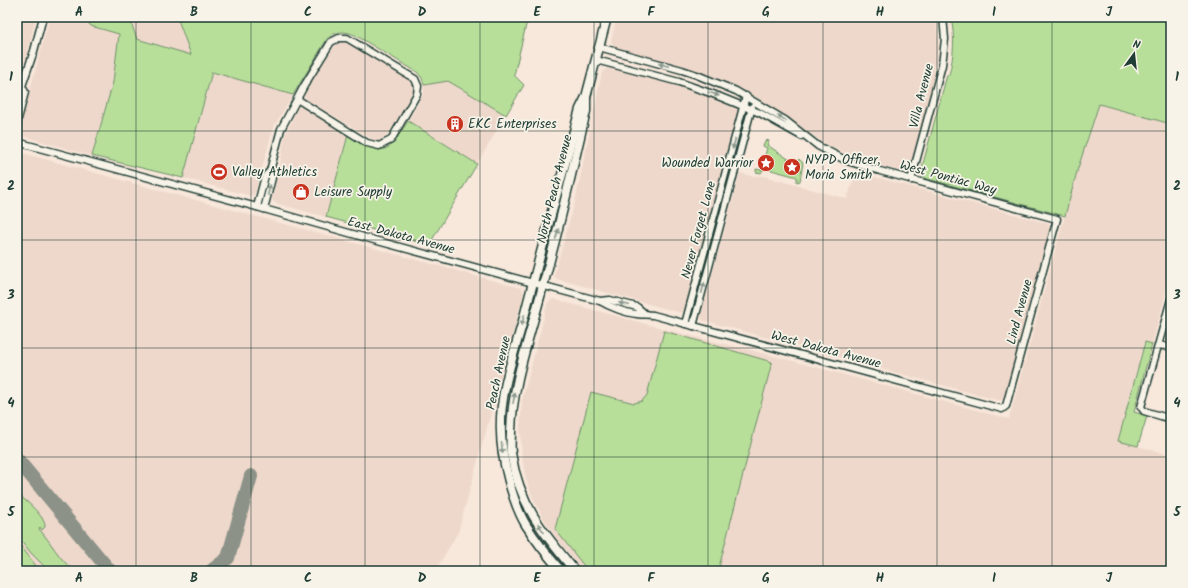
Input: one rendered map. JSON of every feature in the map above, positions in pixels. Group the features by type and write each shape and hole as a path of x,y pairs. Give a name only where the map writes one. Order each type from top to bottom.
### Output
{"main road":[{"name":"North Peach Avenue","path":"533,283 580,109 586,97 607,17"},
{"name":"North Peach Avenue","path":"544,285 576,158 586,111 586,97"},
{"name":"Peach Avenue","path":"516,492 503,454 500,432 502,410 509,373 533,283"},
{"path":"544,285 514,396 511,452 516,492 525,524 542,548 559,568 564,559"},
{"path":"516,492 550,542 575,571"}],"street":[{"path":"17,123 25,92 20,88 43,17"},
{"name":"Villa Avenue","path":"911,180 942,65 945,39 942,17"},
{"path":"256,207 265,176 270,171 281,129 297,99 331,42 339,38 347,38 415,79 418,86 417,94 391,140 379,146 367,143 297,99"},
{"name":"West Pontiac Way","path":"599,47 697,75 746,96 785,120 813,142"},
{"name":"West Pontiac Way","path":"596,60 679,82 744,106 847,161 911,180 1057,219"},
{"name":"Never Forget Lane","path":"685,324 746,96"},
{"name":"Never Forget Lane","path":"693,326 754,101"},
{"name":"East Dakota Avenue","path":"17,142 533,283"},
{"path":"264,209 272,178 270,171"},
{"name":"Lind Avenue","path":"1002,409 1007,404 1057,219"},
{"name":"West Dakota Avenue","path":"533,283 600,301 610,300 637,307 645,314 1002,409"},
{"path":"1171,299 1141,406 1144,411 1171,419"},
{"path":"1159,345 1171,348"}],"shaded area":[{"path":"17,17 36,17 27,55 17,78"},
{"path":"50,17 83,17 91,26 119,34 113,82 92,156 23,136 19,130"},
{"path":"129,17 177,17 191,55 137,39"},
{"path":"617,17 936,17 939,40 938,55 934,71 936,72 910,168 907,172 903,172 855,158 824,143 760,100 711,76 615,47 611,41"},
{"path":"340,42 351,43 406,77 413,85 413,95 387,136 383,139 378,141 372,139 306,99 304,95 333,48"},
{"path":"608,68 689,89 735,106 738,110 685,310 682,313 557,279 554,275 576,198 602,72"},
{"path":"212,72 293,95 274,126 255,193 251,196 183,178"},
{"path":"448,81 506,115 477,164 408,121 424,93 424,85"},
{"path":"1099,104 1171,124 1171,274 1152,344 1144,342 1118,441 1171,455 1171,571 583,571 556,538 543,518 532,496 526,479 522,458 520,428 522,401 548,302 553,299 1009,419 1078,168"},
{"path":"304,107 348,135 326,217 275,203 272,199 285,136 297,109"},
{"path":"18,152 521,288 524,293 458,532 435,571 17,571"},
{"path":"856,172 1049,225 1050,230 1004,397 1001,400 702,320 701,315 740,173 751,176 763,176 847,199"}],"green space":[{"path":"83,17 129,17 137,39 191,55 177,17 528,17 514,75 524,85 506,115 448,81 424,85 422,78 417,72 355,35 347,32 340,32 333,34 327,39 293,95 212,72 183,178 92,156 113,82 119,34 91,26"},
{"path":"951,17 1053,17 1065,20 1066,17 1171,17 1171,124 1099,104 1078,168 1065,216 924,178 921,171 952,61 953,39"},
{"path":"408,121 477,164 429,245 326,217 348,135 369,147 383,149 389,147 401,133"},
{"path":"766,140 769,141 767,145 796,164 799,159 803,163 800,181 797,182 797,177 764,168 761,173 756,172 756,169 761,170 767,148 763,146"},
{"path":"664,331 772,362 718,571 588,571 555,529 591,392 634,403 642,401 647,395"},
{"path":"1145,342 1152,344 1134,412 1147,416 1138,446 1118,441"},
{"path":"17,490 21,497 32,506 43,519 45,527 42,530 40,527 39,529 64,561 74,571 49,571 31,553 17,535"},
{"path":"17,541 40,571 17,571"}],"taxiway":[{"path":"17,459 110,571"},
{"path":"211,571 228,558 251,476"}],"place":[{"name":"EKC Enterprises","path":"455,124"},
{"name":"Wounded Warrior","path":"766,163"},
{"name":"NYPD Officer, Moria Smith","path":"792,167"},
{"name":"Valley Athletics","path":"219,172"},
{"name":"Leisure Supply","path":"301,192"}]}
